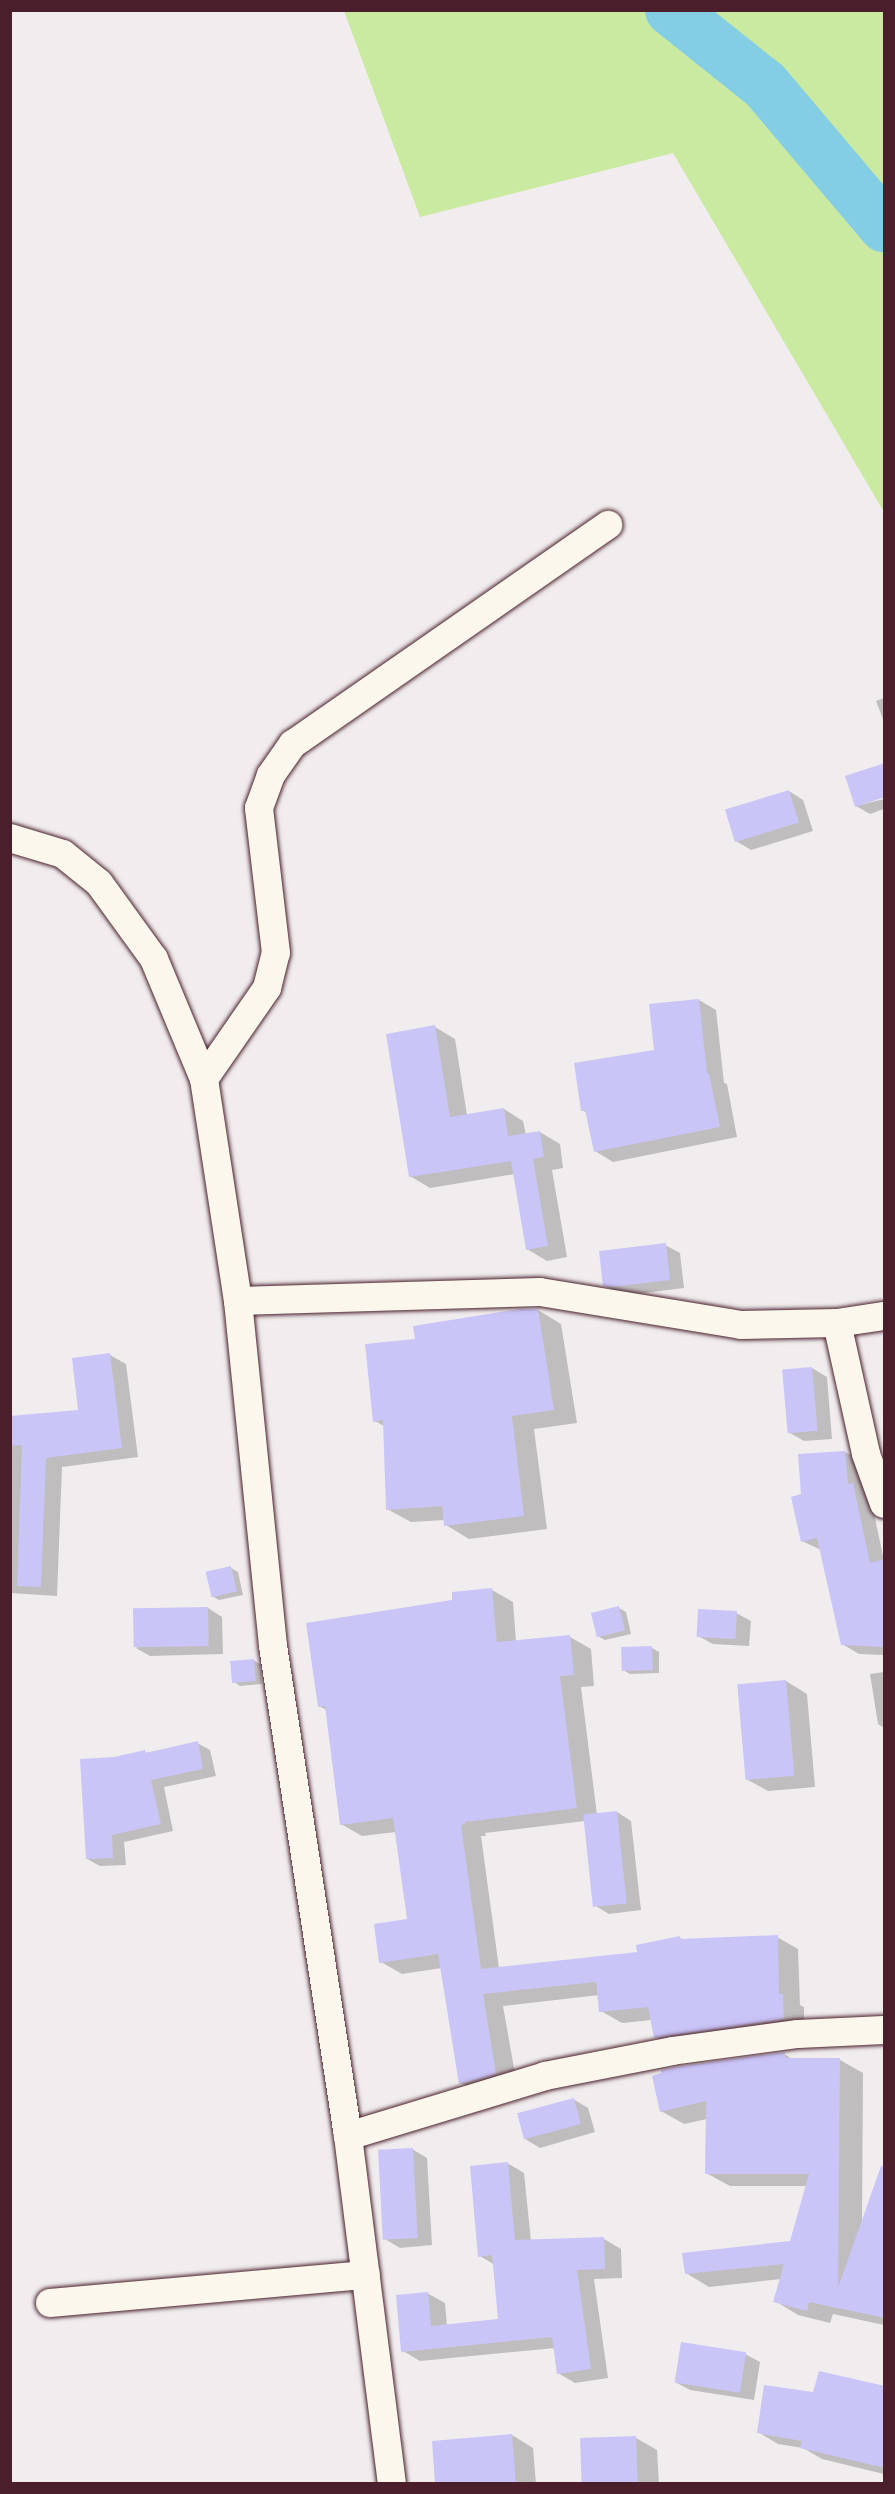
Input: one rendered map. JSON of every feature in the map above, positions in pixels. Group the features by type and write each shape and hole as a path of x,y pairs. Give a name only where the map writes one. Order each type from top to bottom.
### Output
{"street":[{"path":"204,1079 267,988 276,952 259,808 271,775 293,744 608,525"},
{"path":"10,838 63,854 99,884 154,959 204,1079 238,1301 273,1646 348,2136 392,2484"},
{"path":"238,1301 540,1292 741,1325 837,1323 885,1316"},
{"path":"837,1323 866,1454 885,1504"},
{"path":"348,2136 545,2076 660,2053 798,2034 885,2030"},
{"path":"50,2303 366,2275"}],"green space":[{"path":"344,11 884,11 884,512 673,153 420,217"}],"building":[{"path":"885,763 885,797 855,807 845,776"},
{"path":"789,790 799,823 735,842 725,810"},
{"path":"699,999 707,1073 709,1073 720,1127 594,1152 585,1110 581,1111 574,1063 654,1050 649,1004"},
{"path":"435,1025 450,1117 504,1108 508,1136 540,1131 544,1157 533,1159 548,1246 526,1250 511,1161 409,1177 386,1034"},
{"path":"666,1243 670,1280 603,1286 599,1251"},
{"path":"520,1309 538,1309 554,1410 512,1416 524,1516 444,1526 442,1506 386,1510 383,1420 373,1422 365,1344 415,1339 413,1326"},
{"path":"110,1353 122,1448 46,1458 41,1587 17,1586 22,1445 10,1446 10,1416 78,1410 72,1358"},
{"path":"812,1367 818,1431 788,1433 782,1370"},
{"path":"845,1451 848,1484 853,1483 870,1563 885,1559 885,1647 841,1645 817,1538 801,1542 791,1497 801,1494 798,1454"},
{"path":"231,1566 237,1591 212,1597 206,1572"},
{"path":"492,1588 497,1642 570,1635 574,1675 560,1676 577,1808 465,1822 461,1825 481,1969 637,1952 636,1945 680,1936 680,1939 778,1935 779,1994 783,1994 784,2019 654,2038 648,2007 599,2012 596,1982 483,1994 496,2074 459,2084 438,1954 379,1963 374,1924 407,1919 393,1818 340,1825 325,1706 318,1707 306,1623 452,1600 452,1592"},
{"path":"619,1606 625,1630 597,1637 591,1613"},
{"path":"208,1607 209,1646 134,1647 133,1608"},
{"path":"698,1609 737,1611 735,1639 697,1637"},
{"path":"652,1646 653,1670 622,1671 621,1647"},
{"path":"254,1659 256,1681 232,1683 230,1661"},
{"path":"786,1680 794,1776 746,1780 737,1684"},
{"path":"198,1741 203,1769 151,1780 161,1824 112,1835 113,1858 86,1859 80,1759 114,1757 145,1750 146,1753"},
{"path":"617,1811 627,1903 593,1907 583,1815"},
{"path":"785,2052 785,2058 840,2058 838,2288 881,2166 885,2167 885,2318 809,2302 807,2311 773,2302 784,2264 685,2274 682,2253 790,2241 809,2174 705,2174 706,2101 660,2112 652,2076 661,2073 661,2070 675,2067"},
{"path":"574,2098 581,2124 524,2139 517,2113"},
{"path":"413,2148 418,2238 383,2240 378,2150"},
{"path":"508,2162 515,2240 604,2237 605,2269 577,2270 591,2369 557,2374 552,2337 401,2352 396,2295 428,2292 431,2326 498,2319 492,2255 478,2257 470,2166"},
{"path":"681,2342 746,2352 740,2393 675,2382"},
{"path":"819,2371 885,2386 885,2468 800,2448 802,2441 757,2433 764,2385 813,2392"},
{"path":"512,2434 516,2484 435,2484 432,2441"},
{"path":"636,2436 638,2484 582,2484 580,2438"}],"waterway":[{"path":"671,10 765,85 884,226"}]}
